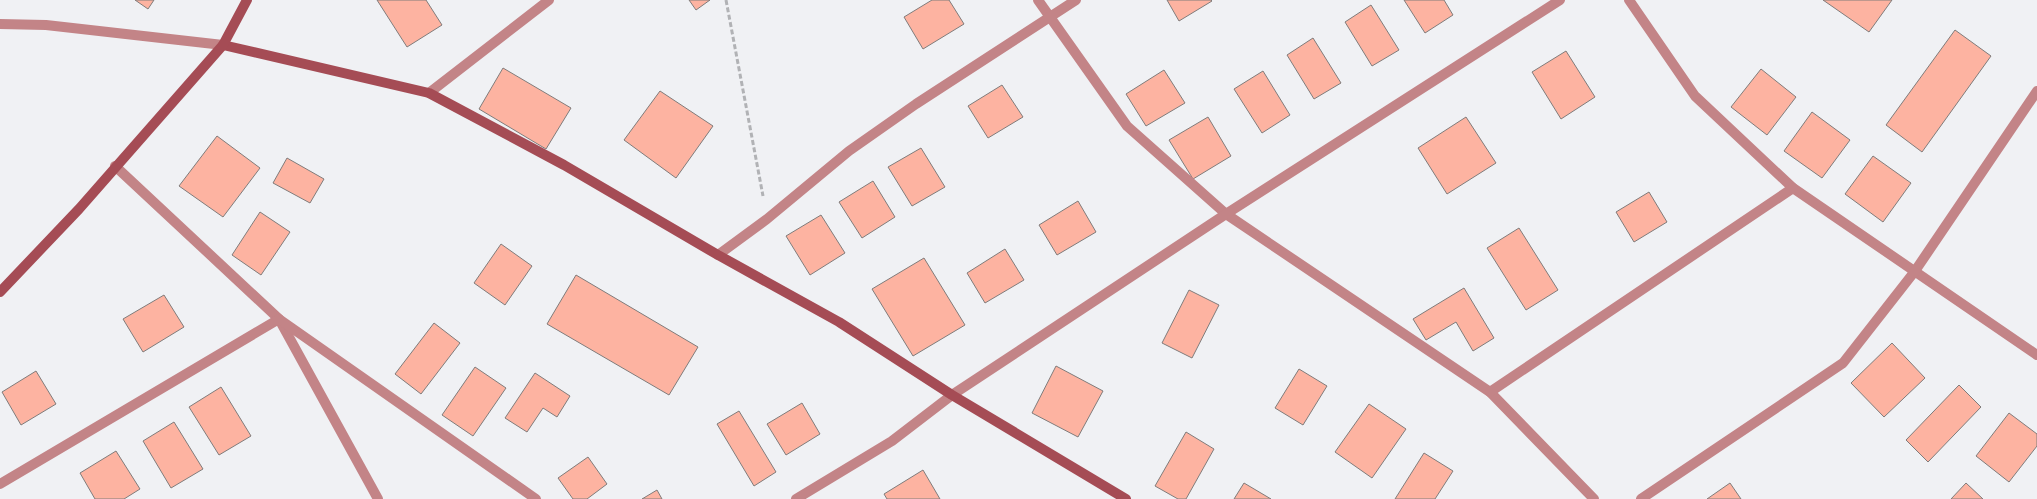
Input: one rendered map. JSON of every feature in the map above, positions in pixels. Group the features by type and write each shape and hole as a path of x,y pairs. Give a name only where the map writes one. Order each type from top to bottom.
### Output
{"street":[{"path":"0,292 79,209 223,45 247,0"},
{"path":"429,93 549,0"},
{"path":"1038,0 1127,126 1226,214 1490,392 1594,499"},
{"path":"718,255 768,219 849,151 916,104 1076,0"},
{"path":"796,499 892,441 952,395 1226,214 1560,0"},
{"path":"1630,0 1695,96 1793,188 2037,355"},
{"path":"0,24 46,25 223,45 429,93 564,165 718,255 839,322 952,395 1126,499"},
{"path":"1641,499 1843,363 1915,272 2037,91"},
{"path":"115,166 279,319 536,499"},
{"path":"1490,392 1793,188"},
{"path":"0,484 279,319"},
{"path":"279,319 378,499"}],"path":[{"path":"726,0 768,219"}],"building":[{"path":"135,0 154,0 148,9"},
{"path":"377,0 426,0 442,25 407,47"},
{"path":"689,0 710,0 696,10"},
{"path":"932,0 949,0 964,24 923,49 904,17"},
{"path":"1167,0 1211,0 1212,1 1179,21"},
{"path":"1404,0 1444,0 1453,15 1425,33"},
{"path":"1823,0 1892,0 1869,32"},
{"path":"1371,5 1399,50 1372,66 1345,22"},
{"path":"1955,30 1991,56 1922,152 1886,125"},
{"path":"1313,38 1341,83 1314,99 1287,55"},
{"path":"1566,51 1595,97 1561,119 1532,72"},
{"path":"503,68 571,108 546,149 479,109"},
{"path":"1761,69 1796,97 1767,135 1731,107"},
{"path":"1164,70 1185,103 1146,126 1126,94"},
{"path":"1263,71 1290,115 1262,133 1234,89"},
{"path":"1002,85 1023,117 988,138 968,106"},
{"path":"660,91 713,126 676,178 624,140"},
{"path":"1812,112 1850,140 1822,178 1784,151"},
{"path":"1208,117 1231,156 1193,179 1169,140"},
{"path":"1466,117 1496,163 1447,194 1418,148"},
{"path":"217,136 260,168 223,217 179,186"},
{"path":"921,148 945,187 912,206 888,167"},
{"path":"1873,156 1911,183 1883,222 1845,194"},
{"path":"287,158 324,179 310,203 273,183"},
{"path":"873,181 895,217 862,238 839,202"},
{"path":"1649,192 1667,222 1634,242 1616,212"},
{"path":"1078,201 1096,232 1057,255 1039,225"},
{"path":"260,212 290,232 261,275 232,255"},
{"path":"821,215 845,253 810,275 786,236"},
{"path":"1519,228 1558,290 1526,310 1487,248"},
{"path":"501,244 532,266 505,305 474,283"},
{"path":"1005,249 1024,280 985,303 967,273"},
{"path":"924,258 965,325 913,356 872,289"},
{"path":"576,275 698,347 669,395 547,324"},
{"path":"1464,288 1494,338 1473,351 1456,322 1426,340 1413,319"},
{"path":"1189,290 1219,305 1192,358 1162,343"},
{"path":"164,295 184,327 143,352 123,319"},
{"path":"434,323 460,343 421,394 395,374"},
{"path":"1892,343 1925,378 1884,417 1851,383"},
{"path":"1056,366 1103,391 1078,437 1032,413"},
{"path":"475,367 506,388 473,436 442,415"},
{"path":"1299,369 1327,386 1303,425 1275,408"},
{"path":"36,371 56,404 21,425 2,392"},
{"path":"535,373 570,396 557,417 543,408 527,432 505,418"},
{"path":"1959,385 1981,407 1928,462 1906,440"},
{"path":"221,387 251,436 219,455 189,407"},
{"path":"802,403 820,434 786,455 767,424"},
{"path":"1369,404 1406,429 1372,478 1335,452"},
{"path":"739,411 776,472 754,486 717,424"},
{"path":"2009,413 2037,434 2037,446 2009,482 1976,456"},
{"path":"174,422 203,469 171,488 143,441"},
{"path":"1186,432 1214,449 1186,499 1178,499 1155,486"},
{"path":"116,451 140,489 124,499 95,499 80,473"},
{"path":"1424,453 1453,471 1435,499 1395,499"},
{"path":"588,457 607,484 587,499 573,499 558,478"},
{"path":"923,470 940,499 887,499 884,494"},
{"path":"1244,483 1271,499 1234,499"},
{"path":"1730,483 1741,499 1707,499"},
{"path":"1966,483 1983,499 1951,499"},
{"path":"657,490 662,499 642,499"}]}
